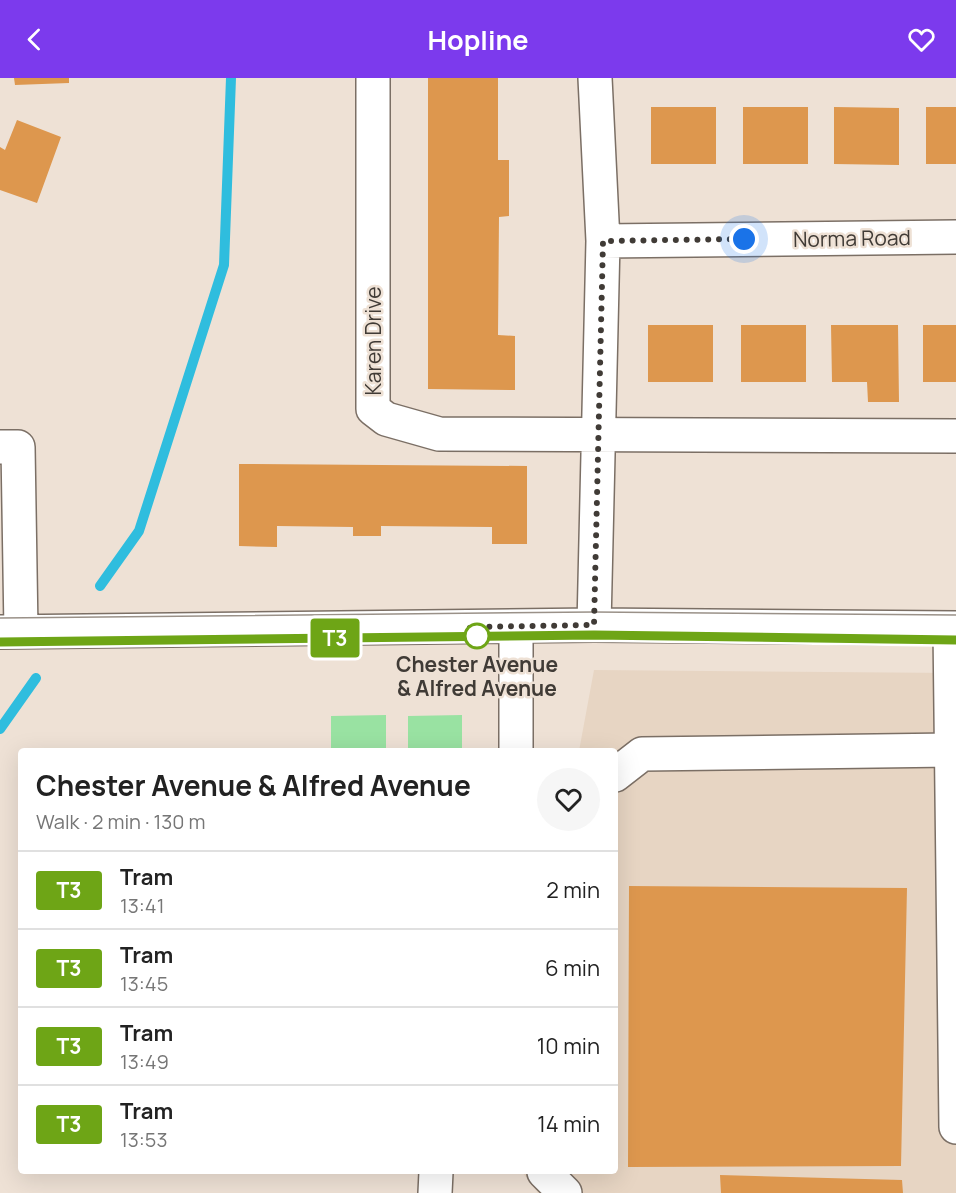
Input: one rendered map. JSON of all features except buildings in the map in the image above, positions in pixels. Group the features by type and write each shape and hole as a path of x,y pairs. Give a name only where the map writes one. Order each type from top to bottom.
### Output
{"street":[{"name":"Karen Drive","path":"373,78 373,409 386,419 439,434 599,435"},
{"path":"594,625 603,241 595,78"},
{"name":"Norma Road","path":"603,241 956,237"},
{"path":"599,435 956,436"},
{"path":"0,447 18,447 11,632 594,625 953,628 956,1127"},
{"path":"516,626 516,748"},
{"path":"618,773 642,754 952,750"},
{"path":"435,1193 436,1174"},
{"path":"546,1174 565,1193"}],"shaded area":[{"path":"594,670 956,673 956,1193 538,1193 524,1174 618,1174 618,748 580,748"}],"green space":[{"path":"386,715 386,748 331,748 331,716"},
{"path":"462,715 462,748 408,748 408,716"}],"waterway":[{"path":"100,586 139,531 224,265 231,78"},
{"path":"0,729 36,678"}],"tram line":[{"path":"0,618 594,612 956,615"},
{"path":"0,642 594,635 956,640"},
{"name":"T3","path":"0,642 594,635 956,640"}],"place":[{"name":"Chester Avenue & Alfred Avenue","path":"477,636"}],"route":[{"path":"477,636 469,627 594,625 603,241 744,239"}]}
